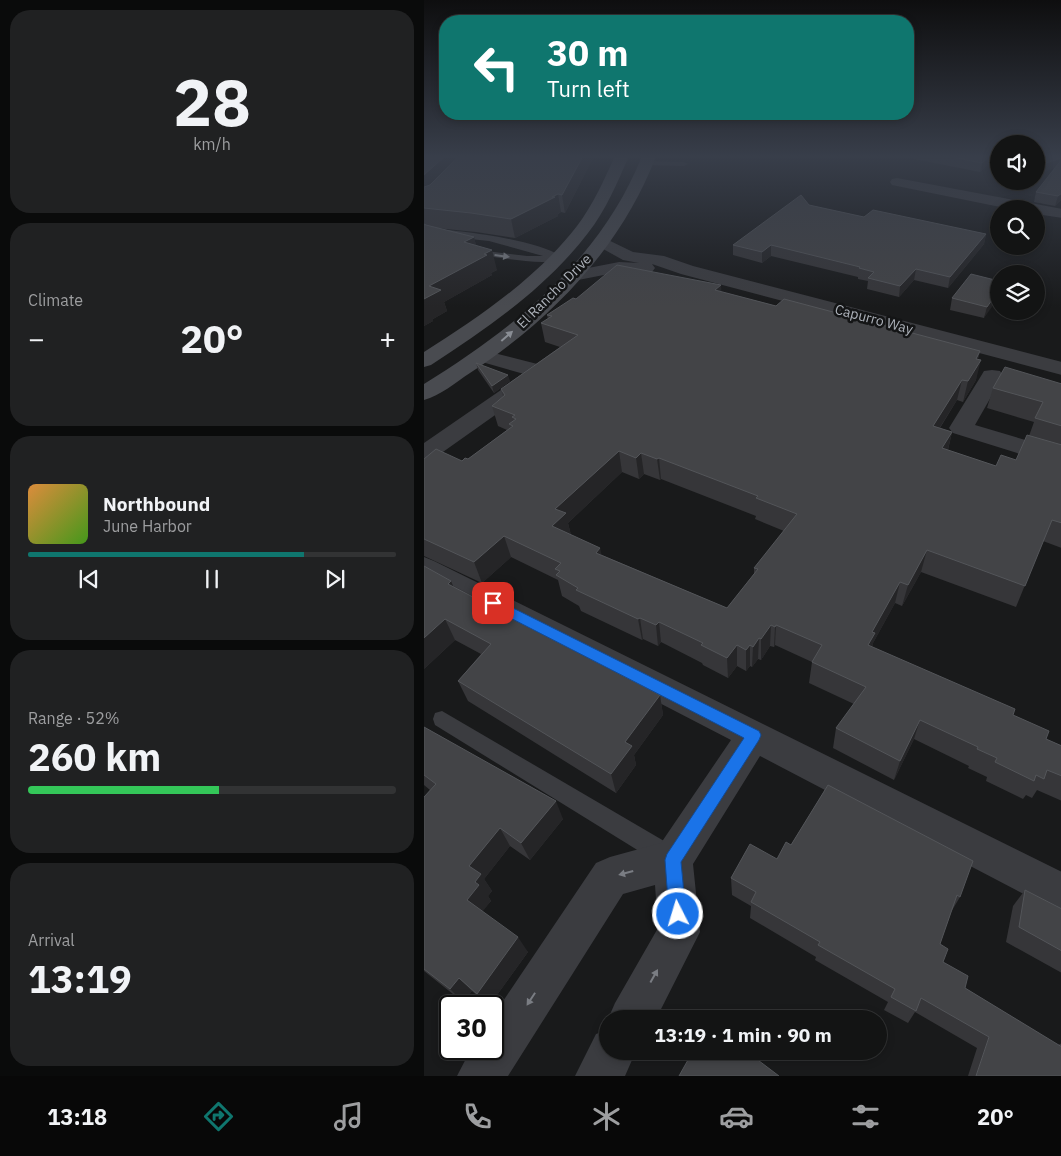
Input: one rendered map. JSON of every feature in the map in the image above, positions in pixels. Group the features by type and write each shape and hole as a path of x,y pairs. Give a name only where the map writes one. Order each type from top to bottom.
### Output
{"main road":[{"name":"El Rancho Drive","path":"424,361 448,346 515,295 558,258 598,206"},
{"name":"El Rancho Drive","path":"424,393 482,356 547,301 573,276 602,242 626,206"},
{"path":"547,301 544,296 545,291 564,266 563,262 558,258"}],"street":[{"path":"1045,211 1061,214"},
{"name":"Capurro Way","path":"602,242 629,256 664,261 687,270 1061,369"},
{"name":"Capurro Way","path":"573,276 619,266 687,270"},
{"path":"424,454 542,372 482,356"},
{"path":"992,376 961,428 1061,459"},
{"path":"424,568 754,735 1061,894"},
{"path":"636,1010 679,932 673,860 754,735"},
{"path":"481,1076 610,877 673,860"},
{"path":"599,1076 608,1060"}],"lane":[{"path":"436,241 424,231 452,231 537,249 558,258"},
{"path":"465,249 484,254 527,259 558,258"},
{"path":"442,719 673,860"}],"building":[{"path":"424,206 537,206 511,219 424,208"},
{"path":"786,206 815,206 864,217 873,210 986,234 950,277 916,269 900,286 868,278 874,272 860,267 771,245 762,252 733,245"},
{"path":"424,224 474,237 464,242 492,250 484,254 487,255 429,286 441,290 424,299"},
{"path":"617,265 721,285 715,290 776,306 784,299 980,351 976,359 981,360 968,381 962,380 933,426 952,432 942,448 996,466 1001,455 1016,460 1027,435 1062,445 1062,523 1052,520 1025,586 927,550 908,585 900,582 872,632 875,633 868,645 1015,709 1013,715 1049,731 1046,739 1062,746 1062,776 1047,770 1044,779 1036,775 1034,781 995,762 997,758 977,749 978,747 920,720 900,761 836,728 866,687 812,662 822,645 776,625 775,627 771,625 753,647 750,645 746,650 737,645 727,658 701,645 703,643 659,622 656,625 640,618 638,619 576,590 578,588 556,575 560,571 555,569 561,563 504,536 474,562 424,539 424,459 436,449 462,461 465,458 468,459 513,426 509,424 516,419 512,417 515,415 492,406 505,395 501,389 578,335 541,323 552,316 547,315 573,298 576,299","holes":["619,451 636,458 641,453 659,458 758,496 756,498 797,514 754,568 758,569 727,608 596,553 600,548 552,526 566,513 555,509"]},
{"path":"971,274 990,279 990,303 987,307 952,298"},
{"path":"476,363 508,375 492,386"},
{"path":"1005,367 1062,384 1062,426 1035,418 1043,402 993,388"},
{"path":"424,566 451,581 448,584 660,695 625,742 632,746 611,774 458,681 491,644 445,619 424,638"},
{"path":"424,727 556,801 521,843 500,828 469,866 481,874 475,882 479,885 467,900 518,937 477,994 459,978 450,989 424,969 424,797 436,784 424,775"},
{"path":"828,785 973,861 960,897 957,895 940,944 948,949 943,962 968,976 965,988 1062,1047 1062,1076 976,1076 989,1037 921,998 916,1011 891,997 895,989 818,945 820,942 751,902 756,892 731,878 750,844 777,859 786,842 791,845"},
{"path":"1025,890 1062,909 1062,951 1019,927"},
{"path":"688,1060 758,1060 779,1076 679,1076"}],"route":[{"path":"493,603 754,735 673,860 678,914"}]}
